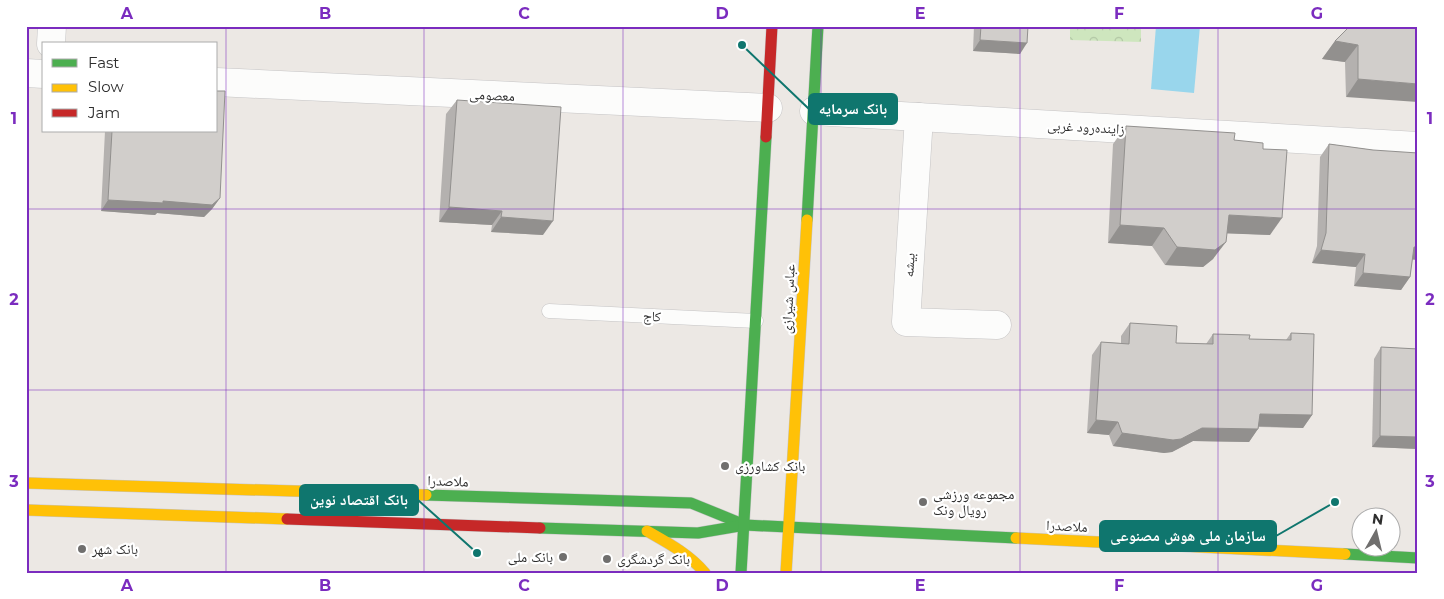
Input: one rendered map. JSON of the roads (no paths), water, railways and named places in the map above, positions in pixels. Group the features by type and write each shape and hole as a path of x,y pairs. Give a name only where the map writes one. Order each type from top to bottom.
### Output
{"main road":[{"path":"748,572 745,525 772,26"},
{"name":"عباس شیرازی","path":"786,573 818,26"},
{"name":"ملاصدرا","path":"26,483 691,503 745,525"},
{"name":"ملاصدرا","path":"26,510 698,533 745,525 1418,558"},
{"path":"646,531 685,553 705,573"}],"street":[{"path":"51,42 52,26"},
{"path":"26,73 42,74"},
{"name":"معصومی","path":"218,82 768,108"},
{"name":"زاینده‌رود غربی","path":"814,112 1418,146"},
{"name":"بیشه","path":"919,117 906,322 997,324"}],"lane":[{"name":"کاج","path":"549,311 756,321"}],"water":[{"path":"1156,26 1200,26 1194,93 1151,89"}],"place":[{"name":"بانک سرمایه","path":"742,45"},
{"name":"بانک کشاورزی","path":"725,466"},
{"name":"مجموعه ورزشی رویال ونک","path":"923,502"},
{"name":"سازمان ملی هوش مصنوعی","path":"1335,502"},
{"name":"بانک شهر","path":"82,549"},
{"name":"بانک اقتصاد نوین","path":"477,553"},
{"name":"بانک ملی","path":"563,557"},
{"name":"بانک گردشگری","path":"607,559"}]}
